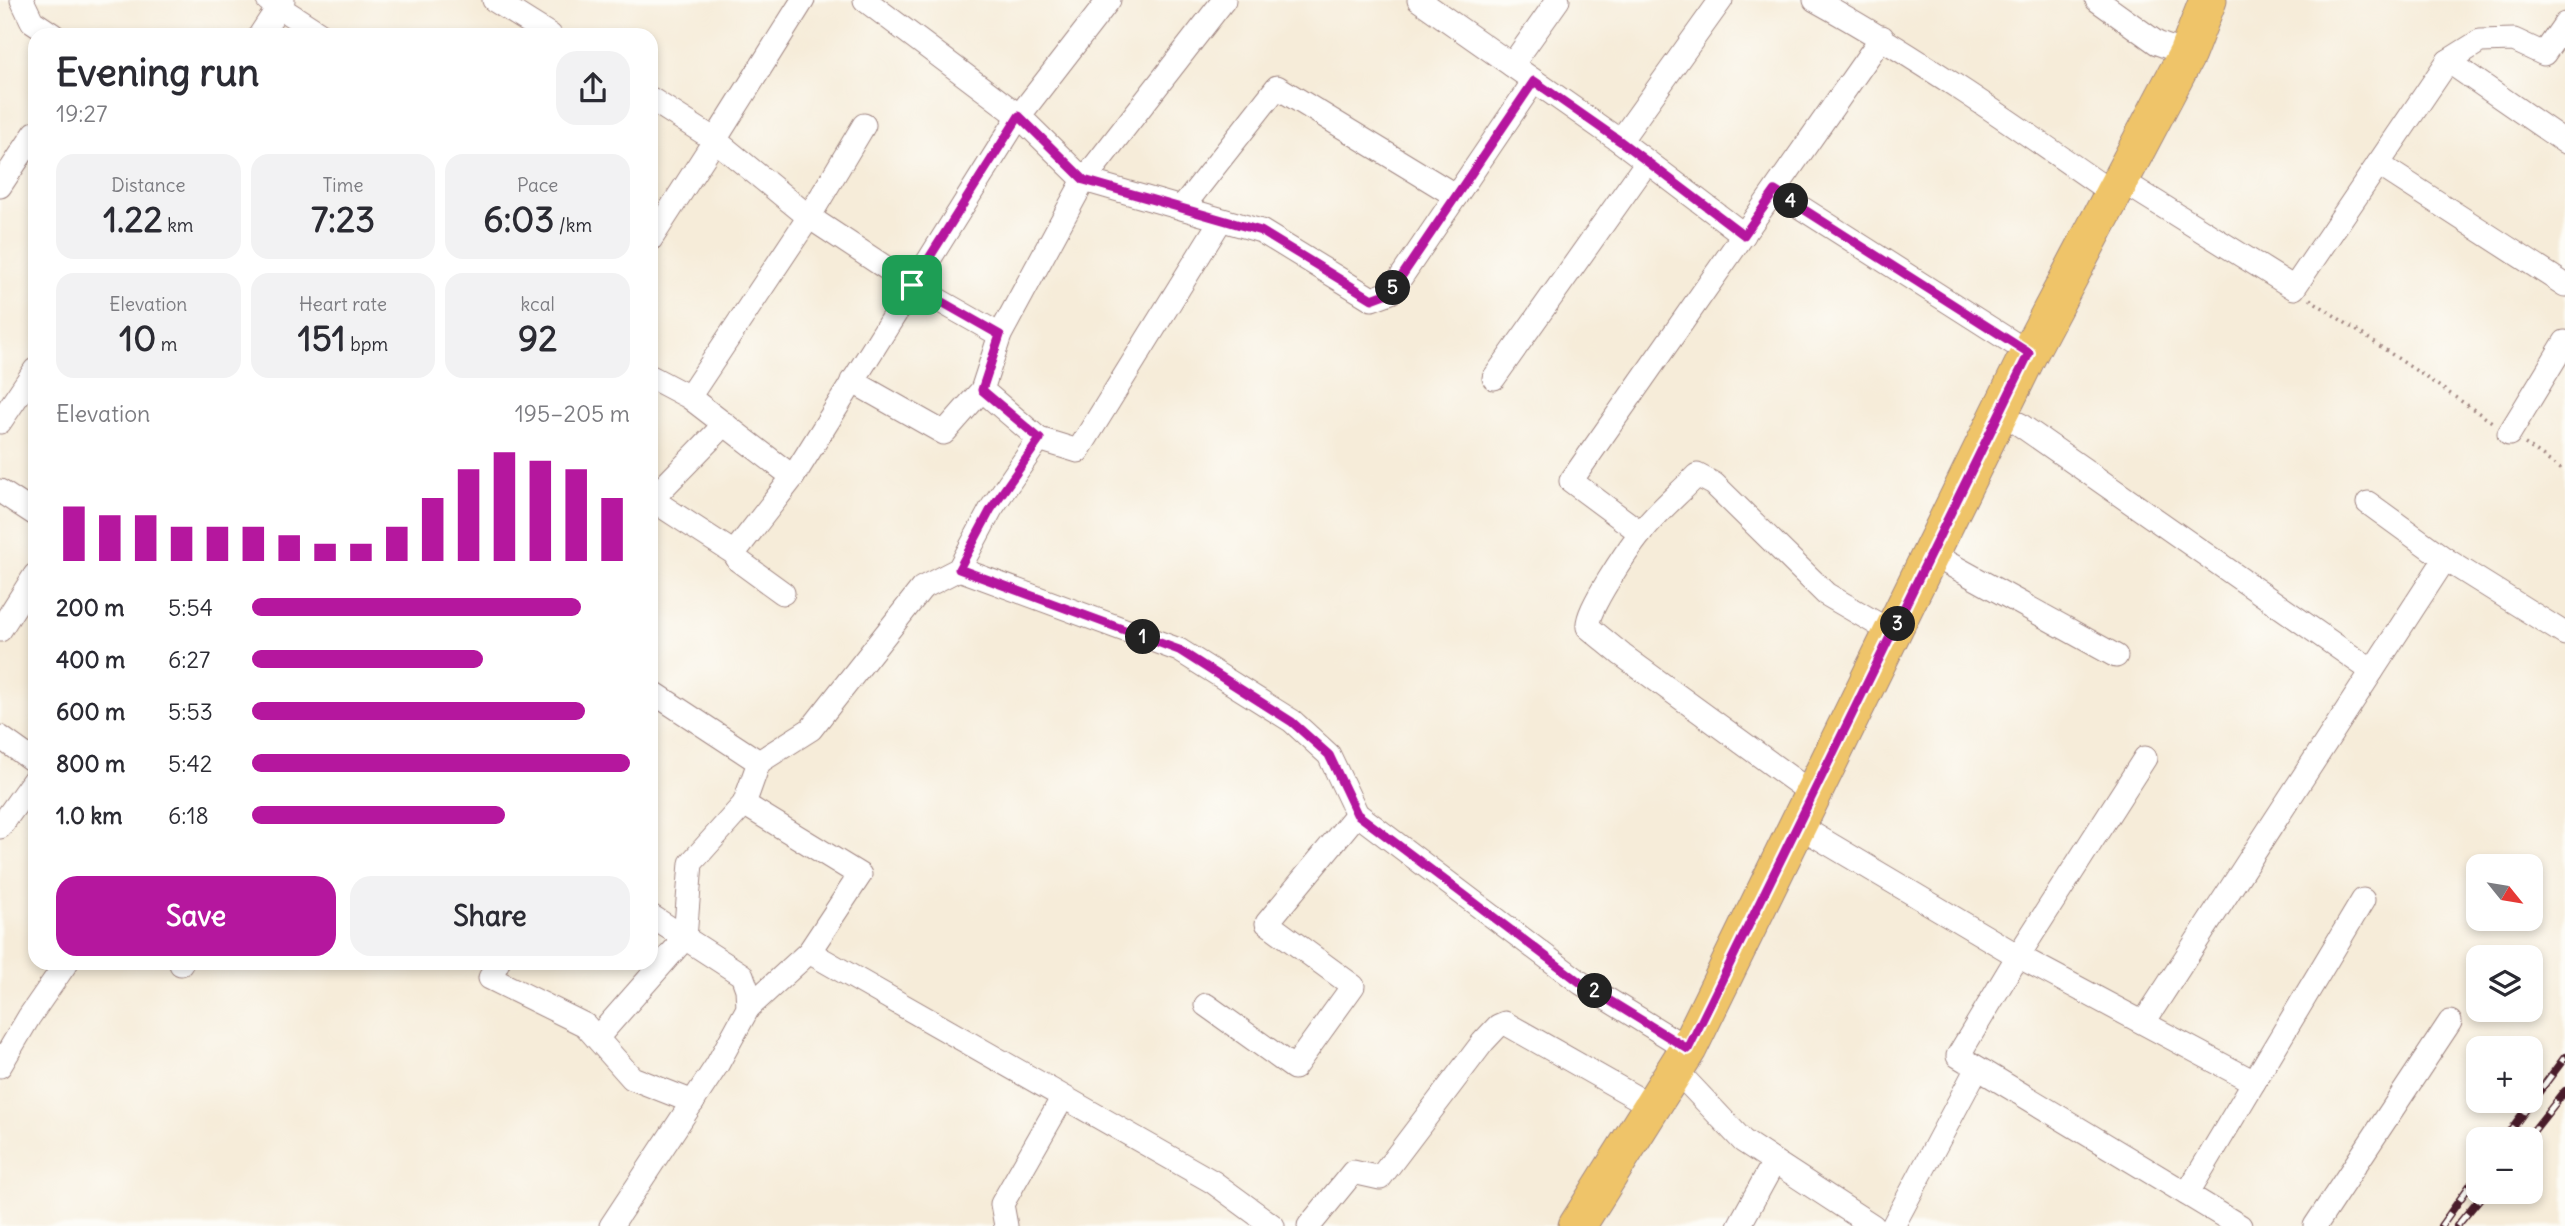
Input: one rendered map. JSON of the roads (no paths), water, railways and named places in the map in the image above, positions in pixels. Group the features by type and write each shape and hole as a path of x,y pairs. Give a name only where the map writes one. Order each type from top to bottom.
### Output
{"main road":[{"path":"1597,1226 1684,1067 1808,818 1944,561 2187,54 2208,0"},
{"path":"1808,818 1893,633 2029,353 2201,58 2225,0"},
{"path":"1577,1226 1653,1107 1684,1067"}],"street":[{"path":"22,0 32,21 42,28"},
{"path":"494,0 539,28"},
{"path":"658,228 803,0"},
{"path":"864,0 1019,116 1084,180 1261,231 1372,299 1391,292 1534,81"},
{"path":"734,553 793,477 1019,116 1109,0"},
{"path":"852,382 944,433 982,390 1000,335 1084,180 1224,0"},
{"path":"1419,0 1620,141 1744,235"},
{"path":"1511,65 1558,0"},
{"path":"1620,141 1721,0"},
{"path":"1815,0 1882,37 2025,132 2294,288 2448,61 2480,41 2514,40 2544,54 2565,24"},
{"path":"2097,0 2157,43 2187,54"},
{"path":"264,28 277,3 312,28"},
{"path":"1641,533 1571,481 1882,37"},
{"path":"2448,61 2565,142"},
{"path":"1182,208 1277,87 1456,196"},
{"path":"658,103 715,139 809,217 912,285 1000,335"},
{"path":"689,397 809,217 864,125"},
{"path":"0,186 28,144"},
{"path":"1494,378 1647,162"},
{"path":"2378,164 2565,285"},
{"path":"1775,191 2029,353"},
{"path":"982,390 1040,439 1078,451 1221,220"},
{"path":"2509,434 2565,342"},
{"path":"0,422 28,380"},
{"path":"658,381 689,397 793,477"},
{"path":"658,492 725,424"},
{"path":"2020,424 2372,671"},
{"path":"658,969 685,938 691,863 744,804 759,762 811,729 922,589 959,569 991,509 1040,439"},
{"path":"1893,633 1826,594 1714,484 1697,475 1641,533 1594,604 1586,621 1588,628 1808,818 2018,956 2254,1082"},
{"path":"0,491 28,509"},
{"path":"2368,503 2445,559 2565,635"},
{"path":"658,504 734,553 738,561 783,593"},
{"path":"2144,1022 2445,559"},
{"path":"1944,561 2116,656"},
{"path":"959,569 1179,650 1292,722 1329,755 1357,814 1581,983 1684,1067 1743,1141 1873,1226"},
{"path":"0,630 28,586"},
{"path":"658,697 759,762"},
{"path":"0,737 28,757"},
{"path":"2145,758 2018,956 1958,1056 2240,1226"},
{"path":"0,827 28,788"},
{"path":"611,1226 717,1065 748,1008 809,952 860,875 744,804"},
{"path":"1206,1005 1294,1068 1353,986 1267,923 1357,814"},
{"path":"2188,1194 2363,900"},
{"path":"658,921 742,975 747,989 748,1008"},
{"path":"809,952 1213,1182 1273,1226"},
{"path":"0,1066 61,970"},
{"path":"494,970 490,978 585,1025 632,1079 693,1102"},
{"path":"597,1038 657,970"},
{"path":"2315,1226 2450,1022"},
{"path":"1309,1226 1353,1171 1380,1178 1483,1042 1498,1026 1505,1023 1653,1107"},
{"path":"1893,1226 1977,1068"},
{"path":"1006,1226 1002,1204 1063,1097"},
{"path":"1739,1226 1774,1162"}],"railway":[{"path":"2513,1127 2565,1057"},
{"path":"2536,1127 2565,1091"},
{"path":"2441,1226 2466,1191"},
{"path":"2457,1226 2475,1204"}]}
